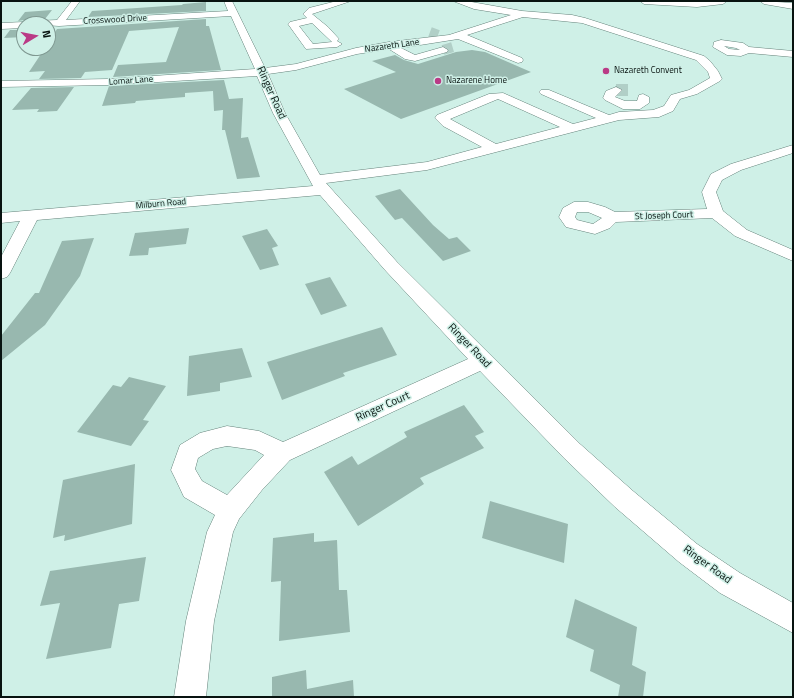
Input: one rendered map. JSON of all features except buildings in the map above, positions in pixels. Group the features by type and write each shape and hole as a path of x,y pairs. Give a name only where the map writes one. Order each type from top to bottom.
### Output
{"street":[{"path":"60,23 76,1"},
{"path":"342,54 338,40 308,16 308,12 347,1"},
{"path":"457,1 474,6 522,14 578,19 700,58 713,71 716,79 693,92 675,97 651,97 632,91"},
{"path":"644,1 697,4 723,1"},
{"path":"764,1 793,6"},
{"name":"Crosswood Drive","path":"56,23 195,14 232,8"},
{"name":"Ringer Road","path":"232,8 262,72 279,113 318,185 391,266 572,451 656,527 730,583 793,619"},
{"name":"Nazareth Lane","path":"262,72 296,67 342,54 393,45 431,34 458,35 522,14"},
{"path":"313,20 293,24 310,47 338,40"},
{"path":"1,26 16,25"},
{"path":"431,34 396,40 393,45 415,58 471,41"},
{"path":"458,35 518,60"},
{"path":"700,58 721,50 736,53 747,50 793,54"},
{"name":"Lomar Lane","path":"1,84 19,85 109,82 262,72"},
{"path":"616,90 610,93 609,98 623,105 640,105 644,100 651,97"},
{"path":"545,92 609,120"},
{"path":"495,149 447,123 442,118 479,101 499,95 505,96 574,129"},
{"name":"Milburn Road","path":"1,218 318,185 427,166 623,116 655,114 669,108 675,97"},
{"path":"793,149 736,167 716,177 709,192 716,213 741,233 793,256"},
{"name":"St Joseph Court","path":"612,218 716,213"},
{"path":"1,273 31,216"},
{"name":"Ringer Court","path":"190,697 202,614 220,532 230,510 253,482 282,453 483,361"},
{"path":"230,510 193,489 183,470 188,452 208,440 227,436 259,441 282,453"}],"tunnel":[{"path":"430,32 438,35"},
{"path":"443,50 453,47"},
{"path":"616,90 628,90"}],"place":[{"name":"Nazareth Convent","path":"606,71"},
{"name":"Nazarene Home","path":"438,81"}]}
